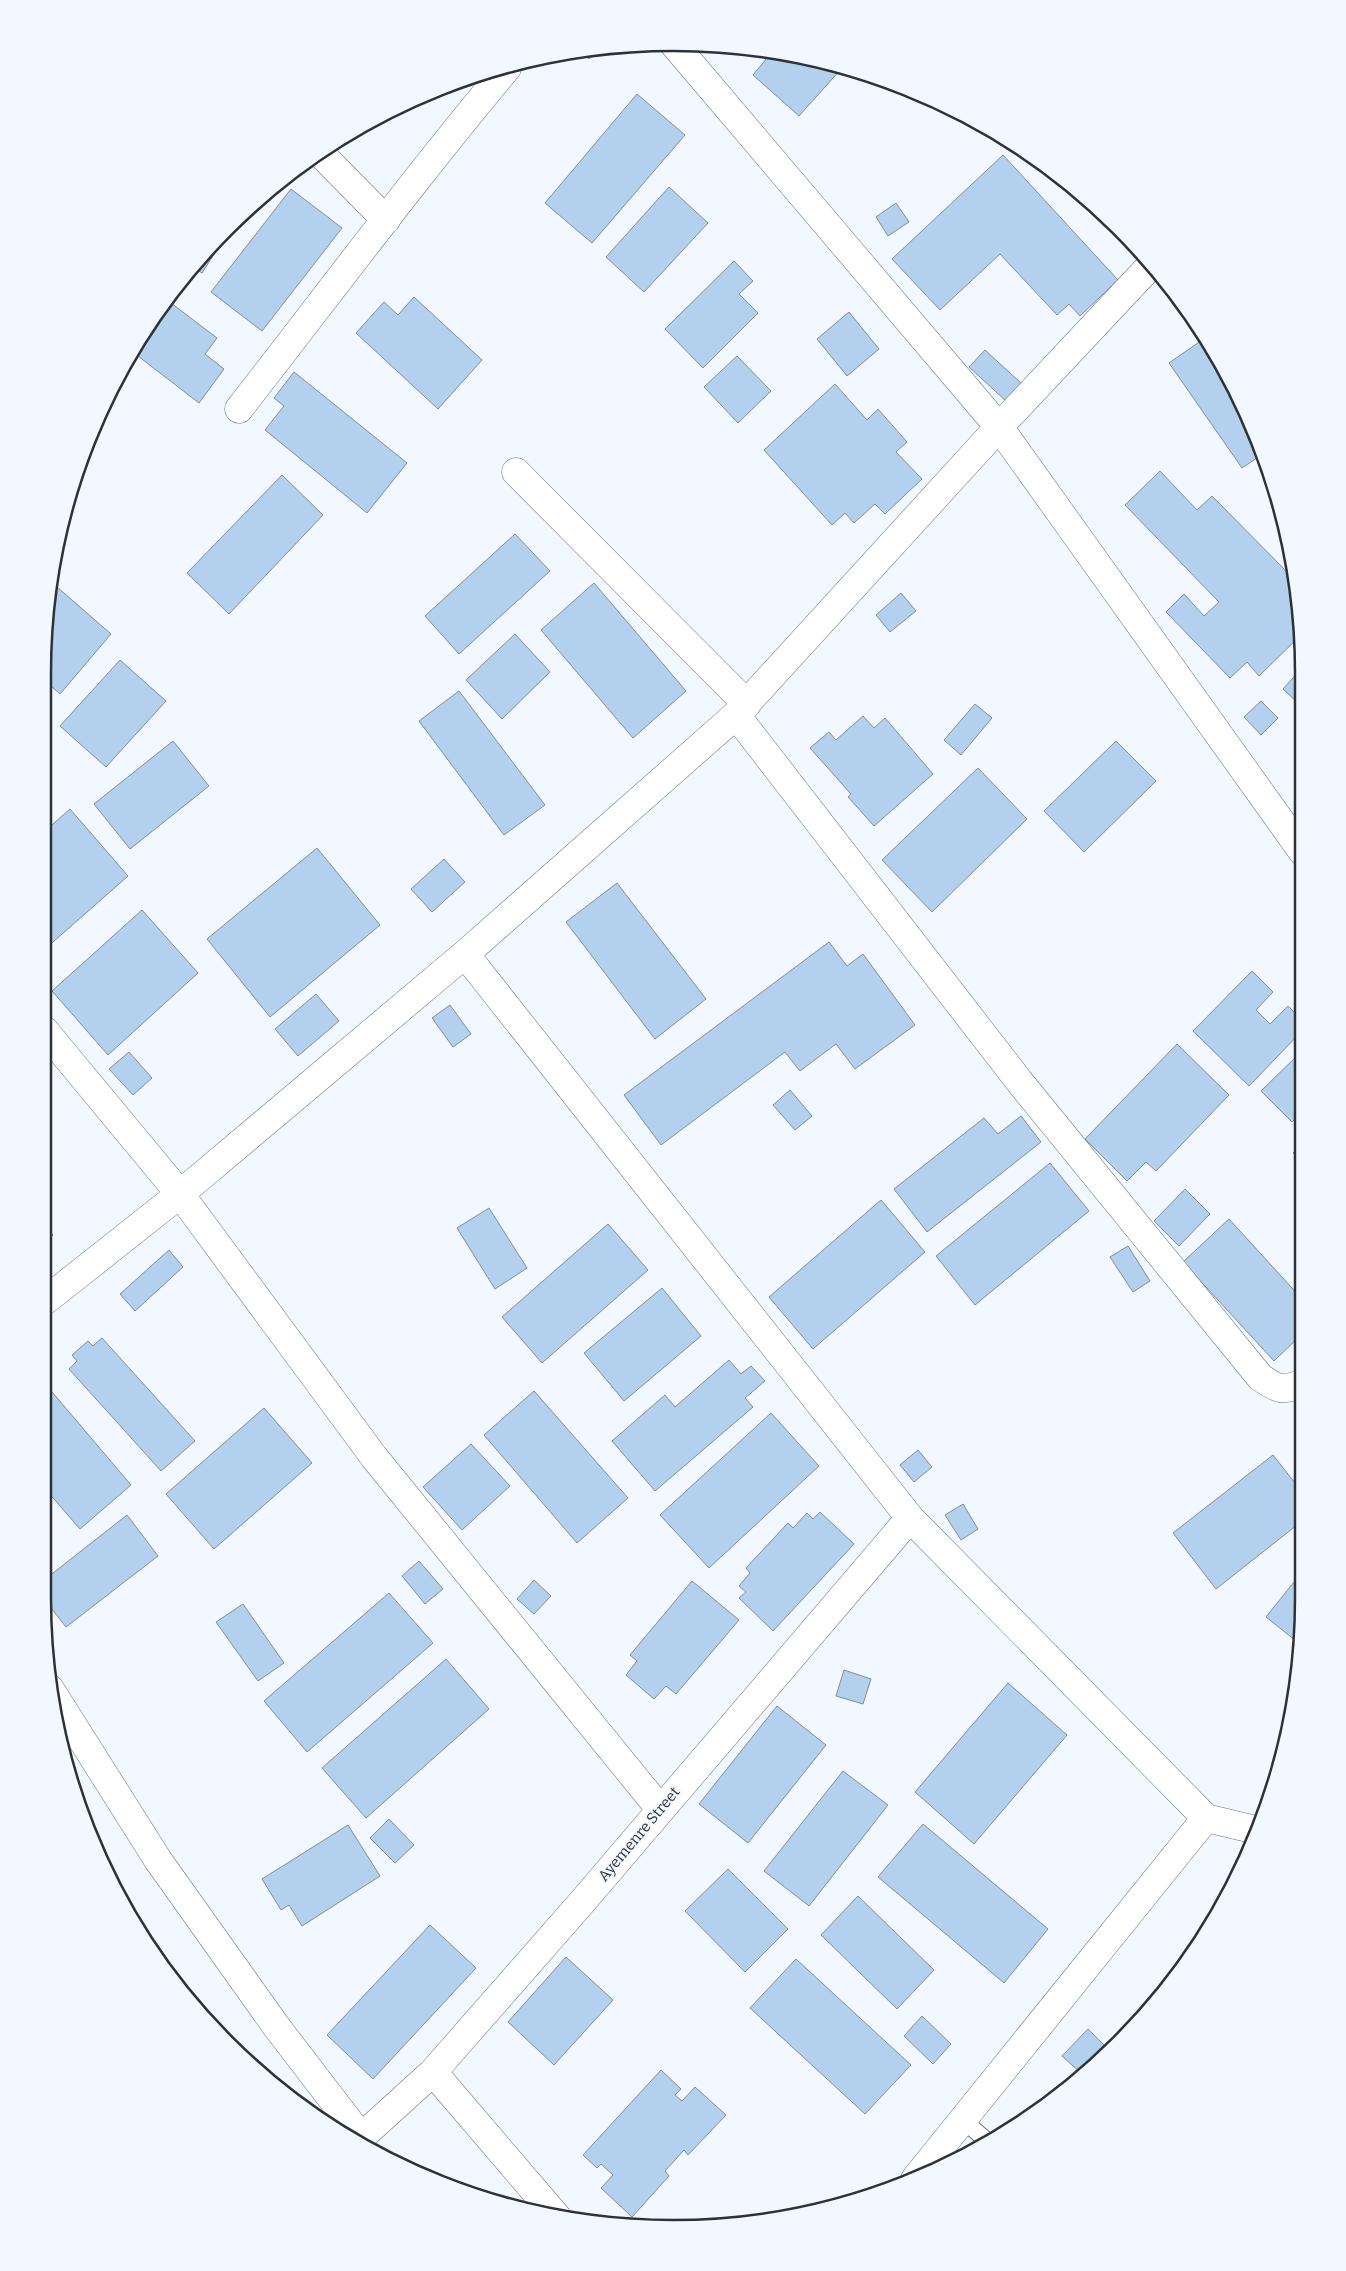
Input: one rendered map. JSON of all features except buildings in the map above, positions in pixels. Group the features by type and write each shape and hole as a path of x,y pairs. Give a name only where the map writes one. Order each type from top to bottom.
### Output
{"street":[{"path":"681,51 998,427 1295,841"},
{"path":"239,409 441,146 499,76"},
{"path":"325,158 386,220"},
{"path":"51,1296 180,1194 465,954 742,709 998,427 1146,270"},
{"path":"516,472 742,709 1019,1081 1260,1377 1273,1386 1288,1390 1295,1386"},
{"path":"465,954 910,1518 1206,1818 1250,1829"},
{"path":"51,1038 180,1194 374,1457 660,1808"},
{"name":"Ayemenre Street","path":"362,2136 434,2072 583,1901 660,1808 910,1518"},
{"path":"61,1707 158,1860 352,2130"},
{"path":"926,2165 1206,1818"},
{"path":"434,2072 549,2207"}],"lane":[{"path":"963,2120 982,2137"}]}
